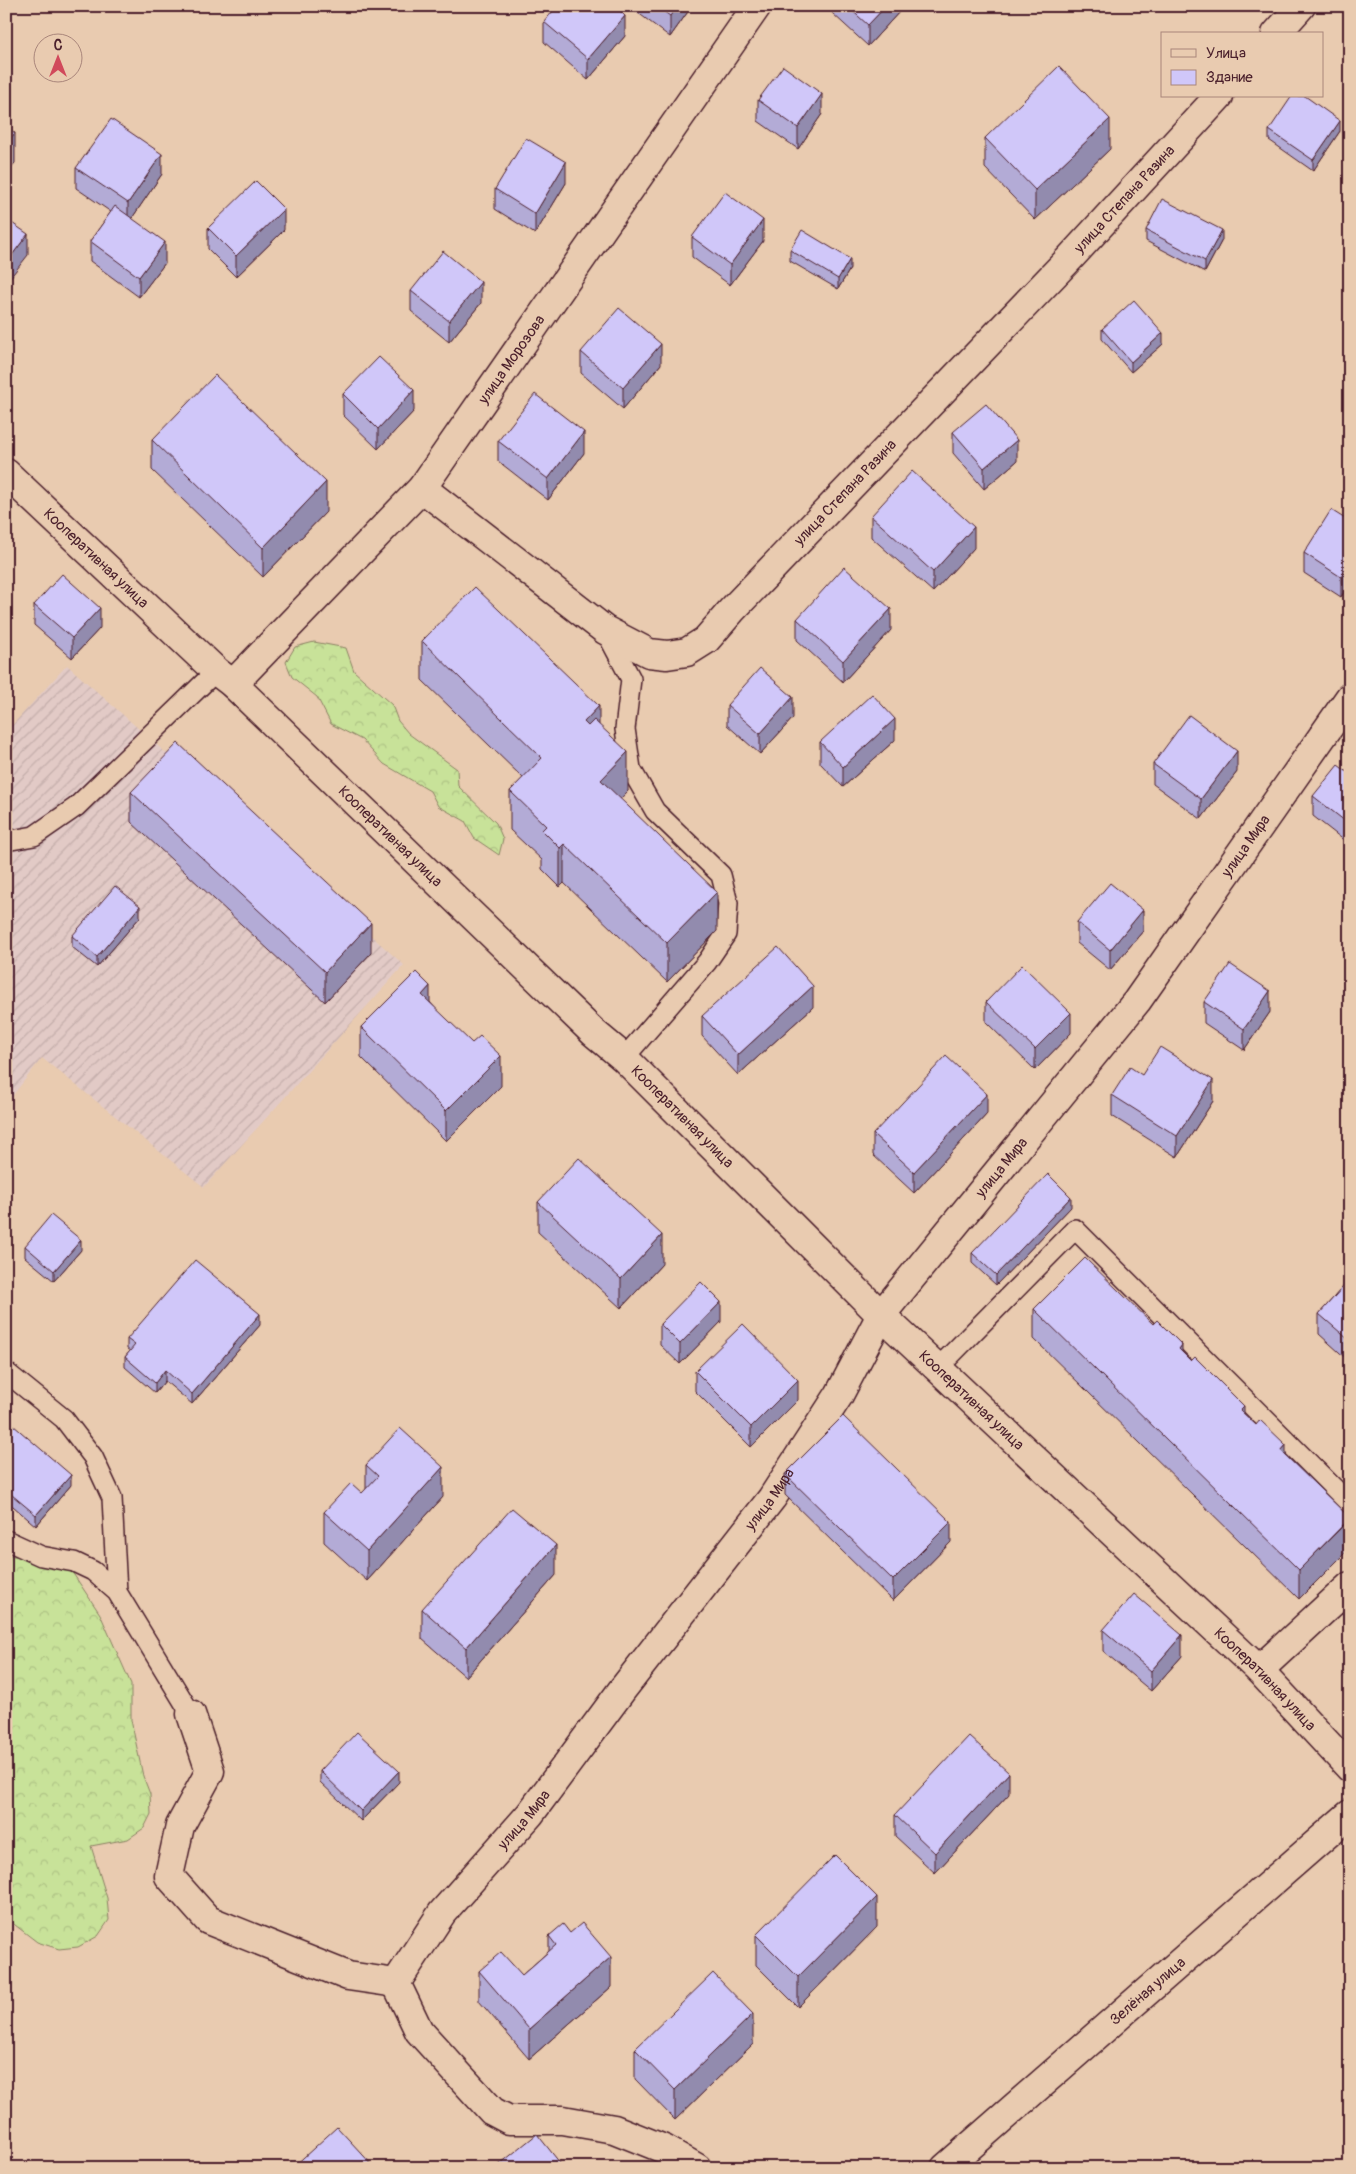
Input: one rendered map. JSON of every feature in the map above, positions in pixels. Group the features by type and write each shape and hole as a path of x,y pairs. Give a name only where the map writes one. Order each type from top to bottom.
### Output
{"street":[{"name":"улица Морозова","path":"224,677 422,488 757,6"},
{"path":"1278,32 1301,6"},
{"name":"улица Степана Разина","path":"422,488 605,630 649,653 667,655 687,652 706,640 732,610 1070,258 1217,98"},
{"name":"Кооперативная улица","path":"6,473 224,677 593,1032 624,1058 937,1369 1259,1670 1350,1768"},
{"name":"улица Мира","path":"396,1983 442,1913 530,1814 622,1690 772,1498 839,1395 881,1315 1137,1001 1350,697"},
{"path":"1259,1670 1350,1586"},
{"path":"191,1714 210,1771 180,1826 169,1876 208,1920 348,1976 396,1983 420,2031 492,2111 509,2120 563,2120 614,2129 664,2150 697,2168"},
{"name":"Зелёная улица","path":"945,2168 1350,1814"}],"lane":[{"path":"605,630 631,679 626,729 631,769 655,811 721,875 728,903 726,934 717,948 624,1058"},
{"path":"6,841 34,836 76,807 224,677"},
{"path":"937,1369 1075,1229 1350,1504"},
{"path":"6,1372 64,1419 93,1457 112,1498 117,1592"},
{"path":"6,1540 41,1556 74,1562 93,1571 117,1592 191,1714"}],"shaded area":[{"path":"67,665 404,965 204,1187 42,1058 6,1104 6,732"}],"green space":[{"path":"314,642 346,648 354,671 392,705 398,721 409,734 457,769 458,786 496,823 503,839 499,855 474,838 465,821 438,806 430,791 384,764 362,740 331,724 317,697 292,677 286,662 295,647"},
{"path":"6,1556 27,1556 68,1566 100,1614 131,1684 131,1720 143,1776 150,1794 151,1814 144,1828 128,1839 91,1846 107,1898 109,1920 98,1936 78,1947 59,1949 37,1942 6,1918"}],"building":[{"path":"557,6 615,6 625,16 588,59 544,22"},
{"path":"656,6 677,6 670,16"},
{"path":"847,6 886,6 868,25"},
{"path":"783,66 822,94 798,128 758,100"},
{"path":"1059,66 1110,119 1035,190 985,138"},
{"path":"1291,98 1308,98 1340,121 1313,160 1269,130"},
{"path":"111,119 162,154 128,203 76,168"},
{"path":"6,126 15,133 6,143"},
{"path":"526,138 566,162 535,214 495,189"},
{"path":"256,181 284,209 236,256 208,228"},
{"path":"725,192 763,220 730,265 692,237"},
{"path":"1162,199 1222,230 1205,261 1146,230"},
{"path":"115,206 165,242 139,277 90,241"},
{"path":"6,219 28,234 6,263"},
{"path":"802,230 850,259 838,279 790,250"},
{"path":"443,251 481,282 449,321 411,291"},
{"path":"1134,300 1163,333 1131,362 1102,329"},
{"path":"619,308 661,344 623,388 581,352"},
{"path":"379,357 414,390 378,429 343,394"},
{"path":"215,375 326,482 263,548 152,440"},
{"path":"535,394 584,432 548,479 498,441"},
{"path":"986,404 1017,440 984,468 953,432"},
{"path":"912,471 974,527 933,572 871,516"},
{"path":"1331,510 1350,522 1350,563 1341,577 1304,553"},
{"path":"844,567 891,609 843,661 797,619"},
{"path":"62,574 100,608 72,638 34,605"},
{"path":"475,587 599,706 584,722 588,726 594,720 628,752 601,780 717,892 667,943 564,844 560,848 542,830 546,826 510,791 542,758 422,641"},
{"path":"760,668 793,697 760,734 727,705"},
{"path":"872,694 895,719 843,767 820,742"},
{"path":"1189,715 1237,751 1201,799 1153,764"},
{"path":"178,743 371,923 325,972 131,792"},
{"path":"1338,765 1350,774 1350,825 1313,796"},
{"path":"1110,883 1143,910 1110,950 1077,922"},
{"path":"115,886 140,906 97,957 72,936"},
{"path":"778,947 813,986 738,1055 702,1016"},
{"path":"1230,964 1270,991 1244,1029 1204,1002"},
{"path":"1022,965 1071,1013 1035,1049 986,1002"},
{"path":"416,972 430,986 422,995 472,1043 480,1036 501,1056 446,1111 361,1027"},
{"path":"1160,1047 1213,1080 1177,1136 1112,1095 1130,1067 1142,1075"},
{"path":"946,1056 987,1094 914,1172 873,1134"},
{"path":"579,1158 662,1235 621,1279 538,1202"},
{"path":"1048,1174 1071,1197 996,1275 972,1253"},
{"path":"51,1215 81,1240 54,1271 25,1246"},
{"path":"1085,1258 1153,1324 1157,1320 1182,1345 1179,1349 1191,1361 1195,1357 1244,1406 1240,1410 1256,1425 1260,1420 1286,1445 1281,1451 1350,1518 1299,1570 1034,1309"},
{"path":"195,1260 260,1314 192,1394 165,1370 155,1383 125,1357 135,1345 127,1339"},
{"path":"1350,1279 1350,1340 1349,1340 1319,1314"},
{"path":"701,1282 721,1302 680,1344 660,1324"},
{"path":"743,1324 798,1380 751,1427 695,1371"},
{"path":"843,1416 951,1522 893,1580 785,1474"},
{"path":"6,1419 71,1475 36,1515 6,1490"},
{"path":"400,1428 443,1467 367,1551 324,1512 351,1483 362,1493 378,1476 366,1465"},
{"path":"512,1508 556,1545 466,1648 422,1609"},
{"path":"1134,1594 1182,1635 1151,1671 1103,1630"},
{"path":"357,1732 399,1771 361,1811 320,1771"},
{"path":"969,1736 1009,1773 935,1853 895,1815"},
{"path":"835,1855 877,1897 798,1977 756,1935"},
{"path":"582,1923 611,1957 529,2029 479,1971 501,1952 522,1975 556,1945 549,1936 563,1924 570,1933"},
{"path":"713,1973 753,2014 675,2090 635,2049"},
{"path":"337,2127 375,2168 292,2168"},
{"path":"537,2134 564,2168 495,2168"}]}
